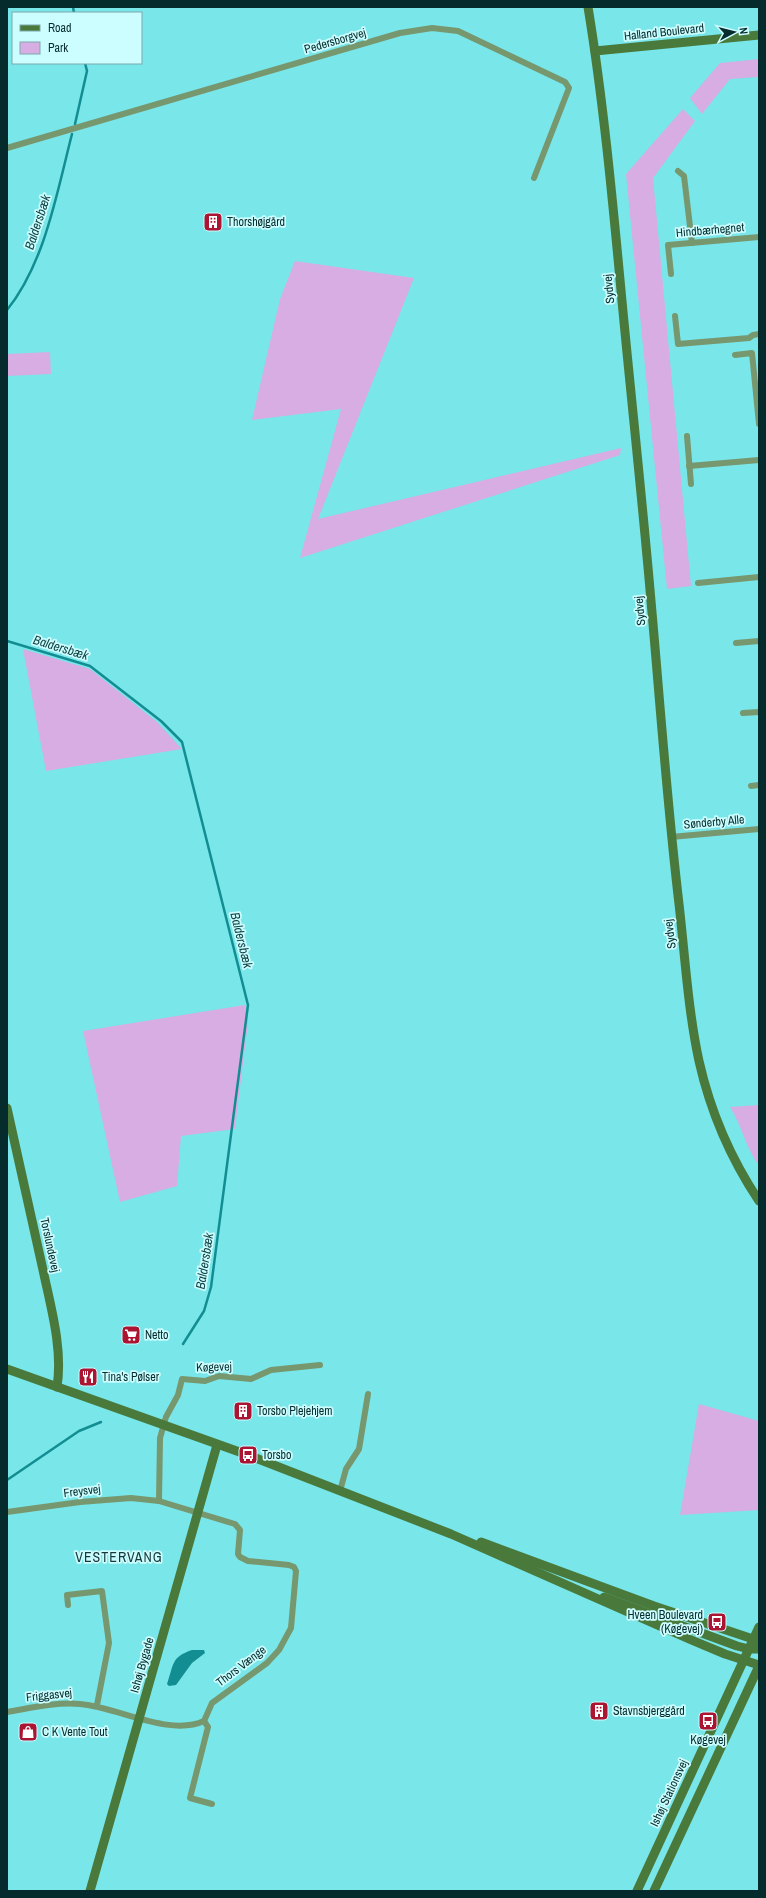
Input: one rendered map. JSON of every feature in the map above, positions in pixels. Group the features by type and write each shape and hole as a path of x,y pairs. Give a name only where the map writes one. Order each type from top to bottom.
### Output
{"street":[{"name":"Sydvej","path":"588,7 595,51 613,198 671,837 691,1016 700,1063 713,1107 730,1149 749,1186 759,1201"},
{"name":"Pedersborgvej","path":"7,148 400,33 432,28 458,31 564,82 569,88 534,178"},
{"name":"Halland Boulevard","path":"595,51 759,35"},
{"path":"678,171 684,176 692,243"},
{"name":"Hindbærhegnet","path":"671,274 668,245 759,237"},
{"path":"674,316 678,344 749,338 753,335 759,334"},
{"path":"735,355 752,353 759,424"},
{"path":"687,436 691,484"},
{"path":"689,466 759,460"},
{"path":"698,583 759,576"},
{"path":"736,643 759,641"},
{"path":"743,713 759,712"},
{"path":"751,786 759,785"},
{"name":"Sønderby Alle","path":"671,837 759,829"},
{"name":"Torslundevej","path":"7,1108 53,1320 58,1356 59,1373 57,1387"},
{"name":"Køgevej","path":"163,1426 166,1417 178,1395 182,1378 205,1381 219,1376 251,1379 271,1370 320,1365"},
{"path":"7,1369 163,1426 248,1455 451,1534 689,1639 759,1665 654,1891"},
{"path":"340,1491 346,1469 359,1449 368,1394"},
{"path":"159,1501 159,1446 163,1426"},
{"name":"Ishøj Bygade","path":"90,1891 217,1445"},
{"name":"Freysvej","path":"7,1512 119,1498 159,1501 197,1513"},
{"name":"Thors Vænge","path":"197,1513 234,1524 238,1527 240,1537 238,1550 240,1557 248,1561 289,1565 294,1567 296,1572 290,1628 279,1650 267,1663 212,1703 204,1721 208,1727 190,1798 212,1804"},
{"path":"451,1534 488,1544 654,1606 756,1640"},
{"path":"68,1606 67,1595 102,1591 109,1642 97,1705"},
{"path":"580,1592 614,1600 749,1649 759,1649"},
{"name":"Ishøj Stationsvej","path":"637,1891 749,1649 756,1640 759,1627"},
{"path":"744,1660 749,1655 759,1652"},
{"name":"Friggasvej","path":"7,1712 58,1703 97,1705 139,1717"},
{"path":"139,1717 168,1726 196,1724 204,1721"}],"green space":[{"path":"759,59 759,77 730,79 702,114 690,98 720,63"},
{"path":"683,109 695,121 653,178 691,586 667,589 626,174"},
{"path":"295,261 414,278 318,519 621,448 620,455 300,558 341,409 252,420 280,299"},
{"path":"50,352 51,374 7,376 7,354"},
{"path":"23,649 90,669 157,722 182,749 46,771"},
{"path":"245,1005 248,1022 235,1129 181,1136 177,1186 120,1202 83,1031"},
{"path":"759,1105 759,1166 730,1107"},
{"path":"699,1404 759,1421 759,1510 680,1515"}],"water":[{"path":"192,1650 204,1650 205,1653 192,1663 176,1685 169,1686 167,1684 174,1662 180,1655"}],"waterway":[{"name":"Baldersbæk","path":"73,7 74,12"},
{"name":"Baldersbæk","path":"75,124 87,71 85,64"},
{"name":"Baldersbæk","path":"7,310 31,271 40,249 55,203 72,134"},
{"name":"Baldersbæk","path":"7,641 90,666 161,721 182,742 248,1005 211,1287 204,1311 183,1344"},
{"name":"Baldersbæk","path":"7,1480 79,1431 101,1422"}],"place":[{"name":"Thorshøjgård","path":"213,222"},
{"name":"Netto","path":"131,1335"},
{"name":"Tina's Pølser","path":"88,1377"},
{"name":"Torsbo Plejehjem","path":"243,1411"},
{"name":"Torsbo","path":"248,1455"},
{"name":"Hveen Boulevard (Køgevej)","path":"717,1622"},
{"name":"Stavnsbjerggård","path":"599,1711"},
{"name":"Køgevej","path":"708,1721"},
{"name":"C K Vente Tout","path":"28,1732"}],"district":[{"name":"VESTERVANG","path":"119,1557"}]}
